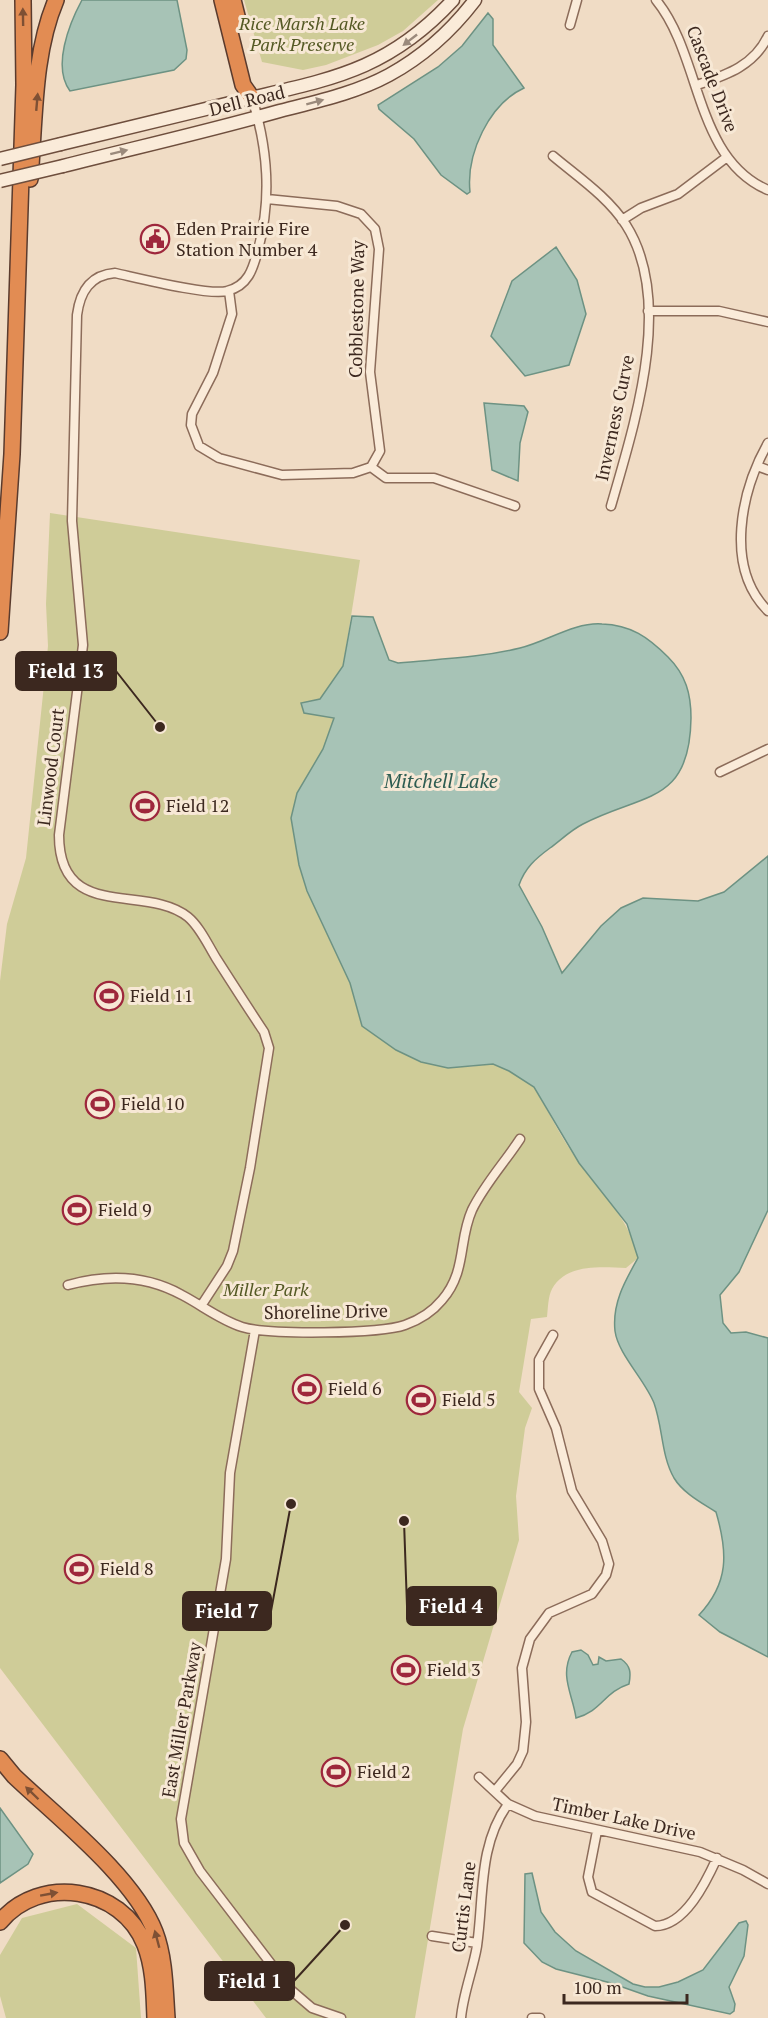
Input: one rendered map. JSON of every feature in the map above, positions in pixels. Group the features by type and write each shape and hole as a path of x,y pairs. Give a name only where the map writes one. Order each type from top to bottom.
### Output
{"highway":[{"path":"0,632 12,454 24,85 23,0"},
{"path":"12,454 22,371 28,206 38,90 47,21 56,0"},
{"path":"222,0 243,85 252,98"},
{"path":"233,0 249,62 252,98"},
{"path":"0,1759 14,1776 136,1896 156,1934 162,1962 167,2018"},
{"path":"0,1922 8,1912 29,1898 52,1892 75,1892 98,1898 115,1908 130,1921 145,1943 152,1973 156,2018"}],"main road":[{"name":"Dell Road","path":"0,159 318,84 367,66 402,46 425,28 453,0"},
{"name":"Dell Road","path":"0,181 344,94 390,75 437,41 475,0"}],"street":[{"path":"570,25 577,0"},
{"name":"Cascade Drive","path":"656,0 680,39 716,139 728,157 746,176 768,190"},
{"path":"697,85 737,70 757,53 768,39"},
{"path":"252,98 266,154 267,199 263,232 251,273 243,284 229,291 232,314 213,373 192,414 191,425 199,446 219,458 282,475 353,473 371,467 386,478 434,478 515,506"},
{"name":"Inverness Curve","path":"553,156 598,194 622,220 636,242 643,261 648,311 641,392 611,506"},
{"path":"622,220 641,208 678,194 728,157"},
{"name":"Cobblestone Way","path":"267,199 337,206 361,214 375,229 379,249 370,372 380,451 371,467"},
{"name":"Linwood Court","path":"201,1306 227,1266 233,1251 268,1065 267,1041 192,921 172,909 105,896 87,890 67,870 60,852 59,835 83,645 72,521 80,298 94,280 103,274 115,273 211,293 229,291"},
{"path":"648,311 719,311 768,322"},
{"path":"768,443 757,466 744,504 743,552 753,591 768,611"},
{"path":"757,466 768,470"},
{"path":"720,772 768,749"},
{"name":"Shoreline Drive","path":"68,1285 96,1278 135,1278 165,1287 221,1319 255,1330 390,1329 404,1326 425,1315 443,1299 456,1279 473,1209 520,1139"},
{"name":"East Miller Parkway","path":"255,1330 230,1473 226,1559 181,1820 184,1843 200,1871 291,1990 312,2008 341,2018"},
{"path":"495,1791 517,1764 523,1751 526,1729 522,1668 530,1639 549,1612 592,1594 606,1575 609,1564 602,1541 572,1491 556,1428 539,1389 539,1359 553,1335"},
{"name":"Timber Lake Drive","path":"479,1777 508,1803 535,1816 683,1848 717,1858 768,1884"},
{"name":"Curtis Lane","path":"461,2018 477,1943 482,1875 493,1833 508,1803"},
{"path":"597,1831 588,1877 592,1892 655,1926 664,1926 682,1914 717,1858"},
{"path":"432,1936 477,1943"},
{"path":"532,2018 540,2018"}],"green space":[{"name":"Rice Marsh Lake Park Preserve","path":"244,0 438,0 403,31 378,45 326,65 303,70 262,62"},
{"name":"Miller Park","path":"50,513 360,560 343,666 320,699 304,713 334,718 323,749 297,793 307,891 350,983 362,1026 467,1067 493,1064 534,1087 573,1155 622,1219 638,1258 626,1268 585,1268 566,1275 552,1289 547,1317 531,1319 519,1392 532,1408 525,1428 516,1496 519,1540 463,1729 415,2018 266,2018 0,1668 0,981 7,924 26,858 48,646 46,604"},
{"path":"77,1904 136,1948 141,2018 6,2018 0,1996 0,1955 22,1918"}],"water":[{"path":"82,0 177,0 187,50 186,59 174,70 70,91 62,70 62,58 72,21"},
{"path":"488,13 493,19 493,45 524,88 500,106 482,132 472,162 470,192 467,194 441,175 414,139 379,109 378,105 438,67 462,46"},
{"path":"556,247 577,280 586,314 569,365 525,376 491,336 512,281"},
{"path":"484,403 524,406 528,412 520,443 518,481 492,470"},
{"name":"Mitchell Lake","path":"352,616 373,617 389,660 398,663 459,658 505,651 530,645 581,626 602,624 622,627 638,633 661,650 679,671 688,693 691,718 688,746 682,767 672,782 643,800 605,814 574,829 535,860 527,869 519,885 542,927 562,973 601,926 621,908 643,898 698,901 724,892 768,856 768,1210 739,1272 720,1295 723,1323 731,1333 746,1332 768,1338 768,1657 720,1632 699,1615 709,1603 721,1579 723,1541 716,1512 688,1493 674,1478 664,1451 654,1403 617,1340 615,1321 618,1302 624,1284 638,1258 627,1224 579,1163 534,1087 493,1064 448,1068 421,1062 396,1050 362,1026 350,983 307,891 299,865 291,818 297,793 323,749 334,718 304,713 301,703 320,699 343,666"},
{"path":"581,1650 588,1655 593,1665 598,1664 599,1657 606,1661 621,1659 630,1670 630,1676 629,1684 614,1692 592,1711 576,1718 568,1685 567,1669 572,1652"},
{"path":"0,1808 33,1854 28,1864 0,1883"},
{"path":"532,1873 541,1912 555,1932 576,1951 633,1984 645,1987 659,1987 678,1982 703,1970 739,1923 746,1921 748,1925 744,1956 729,1987 735,2004 734,2011 730,2014 648,1996 611,1983 556,1969 542,1962 524,1943 525,1874"}],"place":[{"name":"Eden Prairie Fire Station Number 4","path":"155,239"},
{"name":"Field 13","path":"160,727"},
{"name":"Field 12","path":"145,806"},
{"name":"Field 11","path":"109,996"},
{"name":"Field 10","path":"100,1104"},
{"name":"Field 9","path":"77,1210"},
{"name":"Field 6","path":"307,1389"},
{"name":"Field 5","path":"421,1400"},
{"name":"Field 7","path":"291,1504"},
{"name":"Field 4","path":"404,1521"},
{"name":"Field 8","path":"79,1569"},
{"name":"Field 3","path":"406,1670"},
{"name":"Field 2","path":"336,1772"},
{"name":"Field 1","path":"345,1925"}]}
